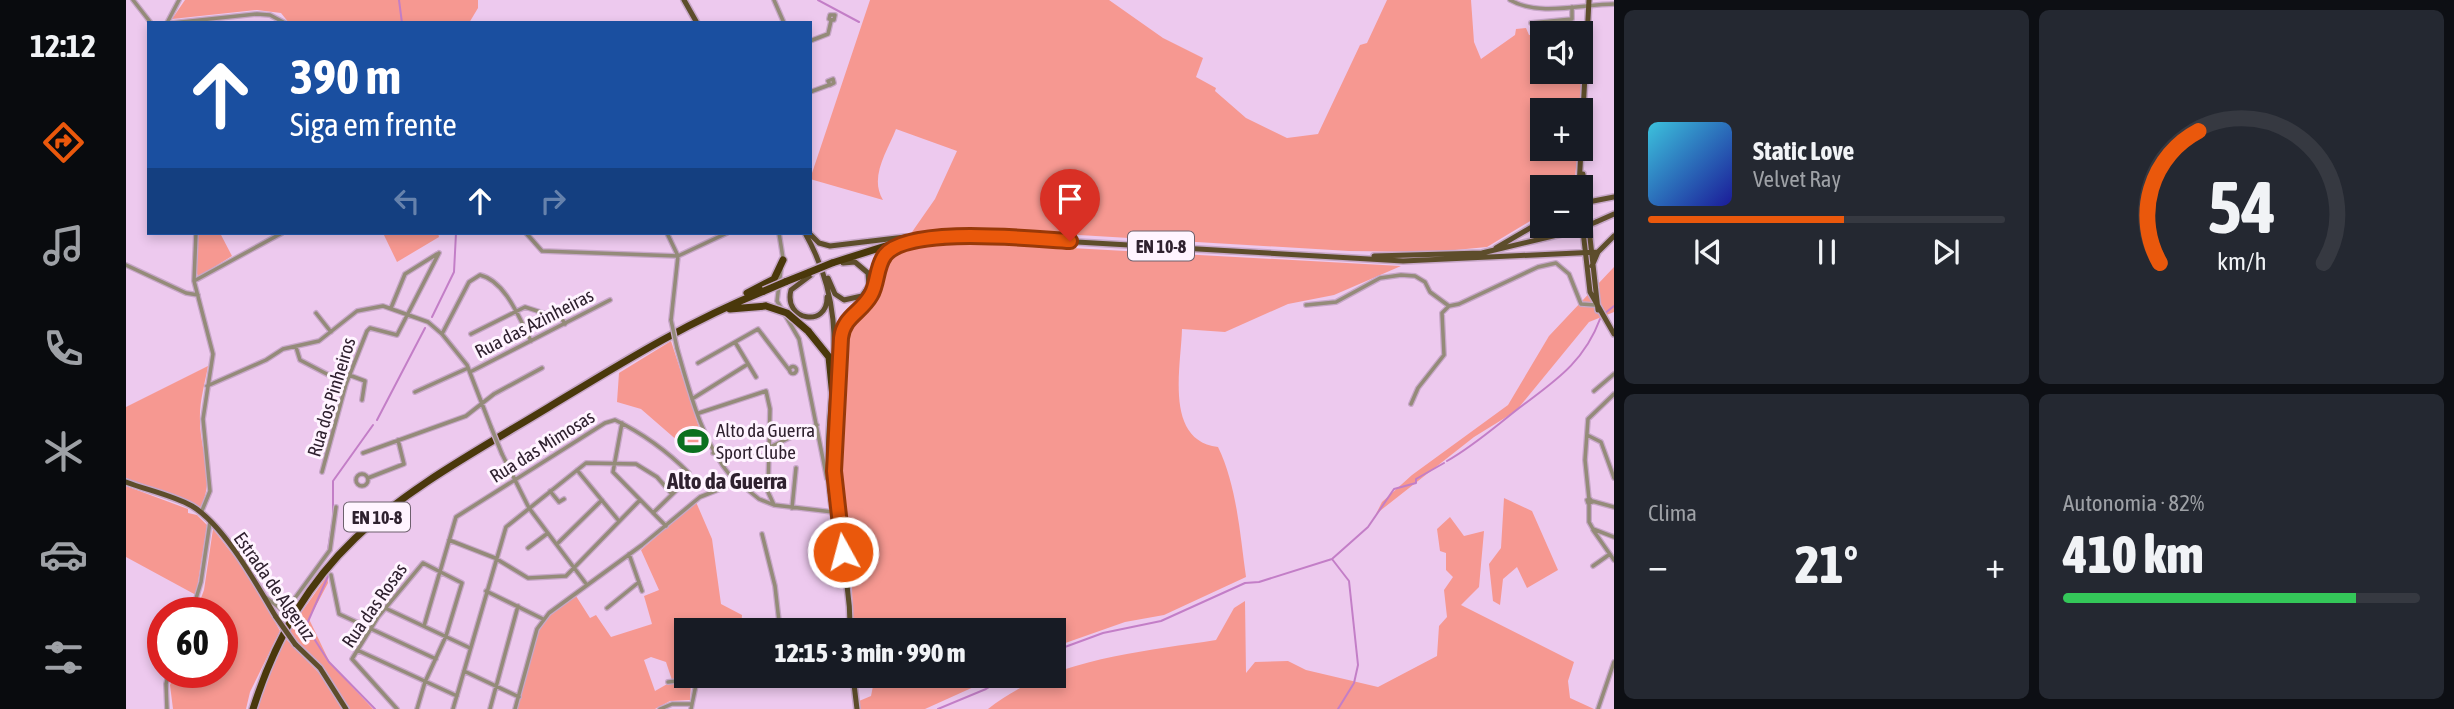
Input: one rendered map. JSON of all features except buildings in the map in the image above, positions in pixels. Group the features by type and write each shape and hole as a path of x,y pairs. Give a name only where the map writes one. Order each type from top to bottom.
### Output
{"highway":[{"name":"EN 10-8","path":"253,709 265,672 297,608 346,546 389,507 648,345 705,316 833,264 914,238"},
{"path":"705,316 769,282 778,272 783,260"},
{"name":"EN 10-8","path":"572,393 723,311 765,292"},
{"path":"723,311 748,305 766,306 787,313 808,331 829,357 833,397"}],"main road":[{"path":"684,0 696,21"},
{"path":"1584,98 1589,3"},
{"path":"1593,197 1600,199"},
{"path":"1593,201 1614,197"},
{"name":"EN 10-8","path":"914,238 968,233 992,237 1330,256 1456,258 1512,248 1574,232 1614,216"},
{"path":"1456,258 1502,246 1530,228"},
{"path":"808,235 835,294 844,300 858,299 869,286 868,273 860,264 833,264"},
{"path":"809,235 819,243 830,246 914,238"},
{"path":"1589,268 1598,252 1614,236"},
{"path":"850,618 849,590 834,471 843,327 870,297 884,256 914,238"},
{"path":"1586,238 1596,307 1614,334"},
{"path":"1456,258 1598,252"},
{"path":"1572,254 1589,268"},
{"path":"811,273 791,290 790,305 800,316 813,318 824,311 827,303 827,279"},
{"path":"827,279 834,300 840,353"},
{"path":"827,279 836,340 829,443 831,499 843,552"},
{"name":"Estrada de Algeruz","path":"126,482 186,503 201,513 253,575 276,617 295,644 320,668 346,709"},
{"path":"855,688 857,709"}],"street":[{"path":"133,0 149,21"},
{"path":"171,21 178,0"},
{"path":"774,0 784,21"},
{"path":"1510,0 1522,5 1573,7 1589,3 1614,4"},
{"path":"1552,21 1572,19 1573,7"},
{"path":"198,21 257,14 270,15 281,21"},
{"path":"812,40 828,34 831,21"},
{"path":"812,91 829,85"},
{"path":"196,235 194,281 211,336 211,370 203,419 210,491 201,513"},
{"path":"194,281 278,235"},
{"path":"527,235 535,247 542,251 678,256 723,235"},
{"path":"668,235 678,256 671,320 692,399 713,453 734,481 759,499 774,505 833,512"},
{"path":"779,235 783,260 777,301 796,332 831,499"},
{"name":"Rua dos Pinheiros","path":"322,472 346,384 368,329 395,336 439,253 405,274 391,308"},
{"path":"1411,404 1418,388 1444,355 1442,313 1449,306 1538,267 1556,263 1569,274 1581,304 1596,307"},
{"path":"126,265 186,293 198,295"},
{"path":"442,334 470,282 480,275 487,277 509,298 531,341"},
{"path":"1306,305 1336,302 1380,278 1401,275 1415,276 1425,282 1430,292 1449,306"},
{"name":"Rua das Azinheiras","path":"415,392 531,341 610,300"},
{"path":"207,386 267,360 278,352 312,345 357,311 374,306 391,308 429,323 442,334 469,370 513,480 529,508 587,585"},
{"path":"471,334 515,311 529,308 562,319 565,324"},
{"path":"316,313 331,332"},
{"path":"698,363 758,329 792,372 807,375"},
{"path":"735,342 756,377"},
{"path":"296,347 300,360 346,384"},
{"path":"692,399 748,364"},
{"path":"363,453 466,416 482,402 542,368"},
{"path":"211,370 214,377 220,380"},
{"path":"1594,391 1614,374"},
{"path":"349,375 365,381 362,400"},
{"path":"699,413 766,391 769,402 770,447 768,492 774,505"},
{"path":"1614,394 1589,418 1585,460 1590,501 1588,522 1614,560"},
{"name":"Rua das Mimosas","path":"424,626 459,514 606,423 615,420 622,423 667,452 689,473 690,478 653,513"},
{"path":"622,423 613,463 614,474 666,526"},
{"path":"770,447 817,425"},
{"path":"1587,435 1601,442 1614,478"},
{"path":"368,478 404,464 398,440"},
{"path":"713,453 770,457"},
{"path":"453,709 505,528 586,463 639,465 657,477 672,495"},
{"path":"792,508 796,468"},
{"path":"577,470 619,521"},
{"path":"515,709 537,629 543,619 700,497 734,481"},
{"path":"550,491 559,502 564,499"},
{"path":"557,544 601,500"},
{"path":"449,540 495,558 531,578 566,576 640,500"},
{"path":"1590,501 1614,507"},
{"path":"263,595 282,610 287,609 330,550 336,507"},
{"path":"196,597 210,523"},
{"path":"1593,529 1614,537"},
{"path":"528,548 548,533"},
{"path":"762,534 775,586 779,618"},
{"path":"629,554 642,591"},
{"path":"1593,566 1610,554"},
{"name":"Rua das Rosas","path":"397,709 353,662 357,650 385,608 420,565 425,563 440,570"},
{"path":"417,709 425,682 446,636 462,583 440,570"},
{"path":"331,575 338,612 436,659"},
{"path":"607,608 639,582"},
{"path":"486,591 543,619"},
{"path":"489,709 518,606"},
{"path":"385,608 470,648"},
{"path":"357,650 457,696"},
{"path":"1598,709 1614,662"},
{"path":"464,671 519,697"},
{"path":"668,682 674,681"},
{"path":"166,688 167,709"},
{"path":"660,709 676,703 692,706 695,688"}],"shaded area":[{"path":"185,0 478,0 478,8 470,21 287,21 281,13 257,10 172,19"},
{"path":"870,0 1109,0 1163,38 1203,58 1196,77 1216,88 1215,91 1246,118 1287,138 1318,134 1360,45 1367,43 1387,0 1471,0 1474,42 1481,59 1515,35 1516,29 1526,28 1530,35 1530,84 1582,84 1581,98 1530,98 1530,161 1577,161 1575,175 1530,175 1530,221 1487,247 1434,252 1349,251 993,230 912,232 935,199 957,151 896,129 879,173 879,191 883,200 812,180"},
{"path":"198,235 221,235 232,256 198,277 195,266"},
{"path":"384,235 438,235 439,237 397,262"},
{"path":"960,242 1401,266 1334,295 1288,304 1225,332 1182,329 1179,400 1183,417 1189,431 1201,442 1218,447 1224,462 1237,511 1246,577 1164,615 1125,622 1066,643 1066,618 853,618 852,588 837,490 850,326 876,299 891,258 915,246"},
{"path":"1614,267 1614,312 1589,322 1516,411 1474,437 1376,514 1382,502 1412,475 1508,405 1549,336"},
{"path":"671,341 704,443 689,451 683,439 679,442 641,409 617,402 619,373"},
{"path":"208,366 200,414 207,486 200,508 126,478 126,407"},
{"path":"126,486 188,509 188,513 197,515 207,525 196,595 126,557"},
{"path":"1504,498 1532,511 1558,570 1527,588 1517,567 1503,579 1500,605 1493,601 1489,564 1501,548"},
{"path":"696,502 712,539 721,604 742,615 742,618 674,618 674,680 666,662 651,657 644,660 655,691 674,683 674,688 691,688 690,700 670,701 655,709 517,709 538,632 552,612 576,596 590,618 596,615 611,637 652,624 644,596 659,590 641,550"},
{"path":"1450,517 1464,536 1484,531 1479,587 1461,605 1574,662 1568,681 1570,698 1594,709 988,709 1021,688 1066,688 1068,668 1127,654 1216,640 1234,608 1245,601 1246,673 1255,662 1288,661 1306,670 1378,687 1437,656 1439,626 1447,617 1444,590 1453,577 1446,570 1446,553 1440,551 1437,529"},
{"path":"213,529 251,578 280,631 250,692 246,709 173,709 170,688 238,688 238,597 201,597"},
{"path":"327,576 328,583 309,619 330,663 373,709 349,709 322,665 298,643 289,630"},
{"path":"286,639 321,675 342,709 257,709 267,677"},
{"path":"873,688 971,688 925,709 860,709 859,701 871,696"}],"waterway":[{"path":"399,0 402,21"},
{"path":"818,0 859,22"},
{"path":"432,317 454,272 456,235"},
{"path":"1604,314 1614,306"},
{"path":"1447,461 1479,440 1562,375 1583,351 1600,319"},
{"path":"377,420 425,328"},
{"path":"333,519 333,481 373,425"},
{"path":"1066,647 1103,633 1161,621 1245,583 1259,582 1332,559 1368,527 1394,489 1416,483 1416,479 1444,463"},
{"path":"328,550 332,524"},
{"path":"1332,559 1349,581 1358,665 1354,683 1338,709"},
{"path":"329,574 306,626 329,662 375,709"},
{"path":"938,709 988,688"}],"place":[{"name":"Alto da Guerra Sport Clube","path":"693,441"}],"district":[{"name":"Alto da Guerra","path":"727,481"}],"route":[{"path":"843,552 834,489 841,338 848,318 870,297 884,256 904,243 935,237 1070,241"}]}
